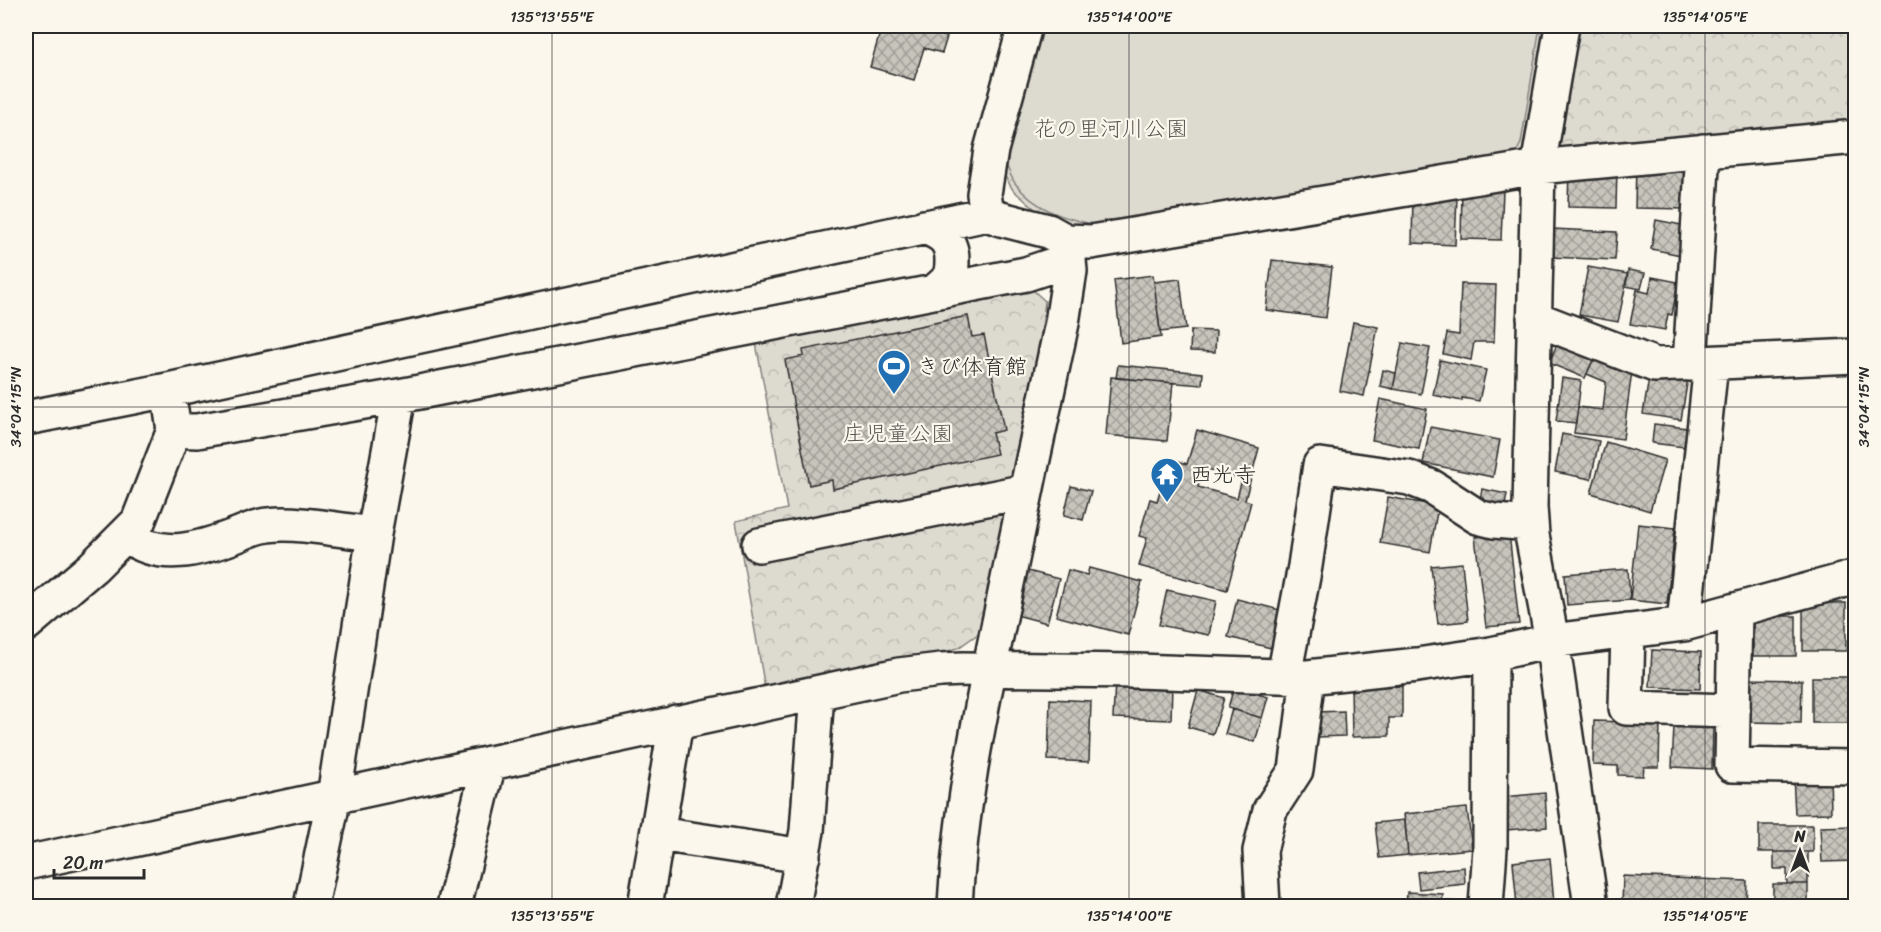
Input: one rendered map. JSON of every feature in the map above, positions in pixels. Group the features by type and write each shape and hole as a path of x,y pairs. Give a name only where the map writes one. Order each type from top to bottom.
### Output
{"street":[{"path":"987,214 984,194 991,150 1025,26"},
{"path":"1562,26 1538,167 1530,476 1531,524 1552,641 1591,906"},
{"path":"174,430 197,431 399,396 1026,274 1050,266 1091,242 1538,167 1856,137"},
{"path":"1684,624 1700,363 1703,151"},
{"path":"26,418 168,390 987,214 1048,231 1068,256 1062,323 971,766 955,906"},
{"path":"924,227 944,236 951,245 951,273 947,281 934,292"},
{"path":"1534,318 1655,364 1856,356"},
{"path":"26,624 93,567 138,522 174,430 168,390"},
{"path":"311,906 334,797 374,534 399,396"},
{"path":"1263,906 1260,851 1269,810 1296,770 1296,677 1305,566 1320,465 1409,478 1432,487 1478,517 1494,521 1531,524"},
{"path":"759,544 1026,491"},
{"path":"127,535 136,542 172,552 199,547 268,525 289,524 374,534"},
{"path":"26,863 920,672 941,670 1137,671 1296,677 1491,654 1552,641 1684,624 1856,578"},
{"path":"1735,610 1732,765 1856,767"},
{"path":"1628,631 1626,708 1733,711"},
{"path":"1486,906 1490,848 1491,654"},
{"path":"793,906 803,856 810,801 817,693"},
{"path":"645,906 676,723"},
{"path":"454,906 489,763"},
{"path":"658,834 803,856"}],"green space":[{"name":"花の里河川公園","path":"1032,26 1855,26 1855,128 1095,233 1053,221 1013,190 1004,175 999,157"},
{"name":"花の里河川公園","path":"1036,26 1540,26 1521,143 1517,151 1507,156 1097,225 1074,220 1042,207 1015,183 1005,162"},
{"name":"庄児童公園","path":"1023,281 1045,301 1037,369 982,631 958,648 938,654 765,689 736,521 787,509 755,338"}],"building":[{"path":"882,26 908,26 947,37 942,53 924,48 914,80 870,67"},
{"path":"1636,163 1689,164 1688,209 1635,208"},
{"path":"1569,167 1617,168 1616,208 1568,207"},
{"path":"1462,189 1503,190 1501,240 1461,239"},
{"path":"1413,195 1457,196 1455,245 1412,243"},
{"path":"1656,220 1687,226 1681,255 1651,249"},
{"path":"1552,229 1617,232 1615,260 1550,257"},
{"path":"1272,260 1332,267 1326,318 1266,310"},
{"path":"1588,267 1628,274 1618,322 1579,315"},
{"path":"1628,270 1645,273 1641,289 1625,286"},
{"path":"1153,275 1161,337 1121,343 1114,280"},
{"path":"1652,277 1678,282 1672,315 1668,314 1665,330 1630,324 1637,290 1649,293"},
{"path":"1180,279 1186,329 1160,332 1154,282"},
{"path":"1461,284 1496,285 1494,342 1474,342 1471,360 1443,354 1447,333 1459,335"},
{"name":"きび体育館","path":"968,316 972,337 984,335 1004,430 992,433 997,454 833,489 832,480 809,485 785,360 804,356 803,350"},
{"path":"1353,322 1378,327 1364,396 1340,391"},
{"path":"1191,330 1216,331 1215,352 1190,351"},
{"path":"1561,335 1597,351 1585,378 1549,363"},
{"path":"1402,343 1430,348 1421,394 1393,389"},
{"path":"1597,351 1633,363 1623,439 1574,433 1578,407 1603,410 1606,382 1587,374"},
{"path":"1440,360 1486,370 1479,401 1462,398 1462,401 1433,395"},
{"path":"1118,365 1203,373 1202,385 1116,378"},
{"path":"1383,370 1396,373 1393,389 1380,386"},
{"path":"1650,372 1688,378 1681,420 1643,414"},
{"path":"1111,377 1173,383 1167,441 1106,435"},
{"path":"1562,378 1581,381 1576,423 1556,421"},
{"path":"1380,399 1427,409 1419,449 1372,440"},
{"path":"1654,424 1687,428 1684,447 1652,443"},
{"path":"1430,427 1500,440 1493,477 1423,463"},
{"path":"1197,430 1259,448 1245,500 1251,502 1227,590 1139,566 1147,538 1139,536 1150,499 1157,501 1164,477 1172,480 1178,461 1187,464","holes":["1203,468 1242,479 1237,498 1198,487"]},
{"path":"1562,434 1599,441 1591,479 1555,472"},
{"path":"1606,442 1665,460 1650,511 1591,493"},
{"path":"1071,486 1091,491 1083,520 1064,515"},
{"path":"1482,489 1507,494 1505,505 1480,500"},
{"path":"1388,497 1438,506 1430,552 1380,543"},
{"path":"1638,524 1675,528 1667,604 1630,600"},
{"path":"1509,533 1519,624 1486,627 1475,537"},
{"path":"1462,563 1468,621 1438,624 1431,566"},
{"path":"1089,568 1142,582 1128,635 1056,616 1068,570 1087,575"},
{"path":"1628,569 1630,600 1567,605 1565,574"},
{"path":"1028,571 1059,579 1047,623 1016,615"},
{"path":"1167,590 1216,601 1209,635 1159,625"},
{"path":"1237,599 1280,610 1271,648 1228,637"},
{"path":"1803,603 1846,603 1846,651 1803,651"},
{"path":"1753,616 1796,616 1796,656 1753,656"},
{"path":"1652,650 1701,652 1700,689 1650,687"},
{"path":"1812,677 1856,677 1856,723 1812,723"},
{"path":"1745,679 1802,680 1801,723 1744,722"},
{"path":"1115,681 1172,684 1171,720 1113,718"},
{"path":"1402,686 1402,718 1389,718 1389,736 1352,737 1351,687"},
{"path":"1234,687 1268,697 1262,718 1228,708"},
{"path":"1198,690 1224,698 1213,734 1188,727"},
{"path":"1050,699 1091,701 1089,762 1048,760"},
{"path":"1232,709 1262,718 1255,742 1225,734"},
{"path":"1344,711 1345,736 1317,737 1316,712"},
{"path":"1594,721 1660,723 1659,767 1644,767 1643,776 1618,775 1618,766 1593,765"},
{"path":"1674,726 1713,727 1712,769 1672,767"},
{"path":"1830,773 1831,813 1795,814 1793,775"},
{"path":"1545,793 1547,827 1506,830 1503,797"},
{"path":"1467,808 1472,849 1408,855 1404,814"},
{"path":"1405,820 1408,855 1379,858 1375,823"},
{"path":"1759,825 1813,825 1813,852 1759,852"},
{"path":"1856,826 1856,861 1822,862 1820,827"},
{"path":"1774,852 1808,852 1808,884 1787,884 1787,869 1774,869"},
{"path":"1550,858 1554,904 1517,906 1513,862"},
{"path":"1464,867 1465,884 1419,889 1417,872"},
{"path":"1623,876 1747,881 1746,906 1622,906"},
{"path":"1773,884 1808,884 1808,906 1773,906"},
{"path":"1407,892 1443,894 1442,906 1406,906"},
{"path":"1443,901 1461,902 1461,906 1442,906"}],"place":[{"name":"きび体育館","path":"894,395"},
{"name":"西光寺","path":"1167,503"}]}
